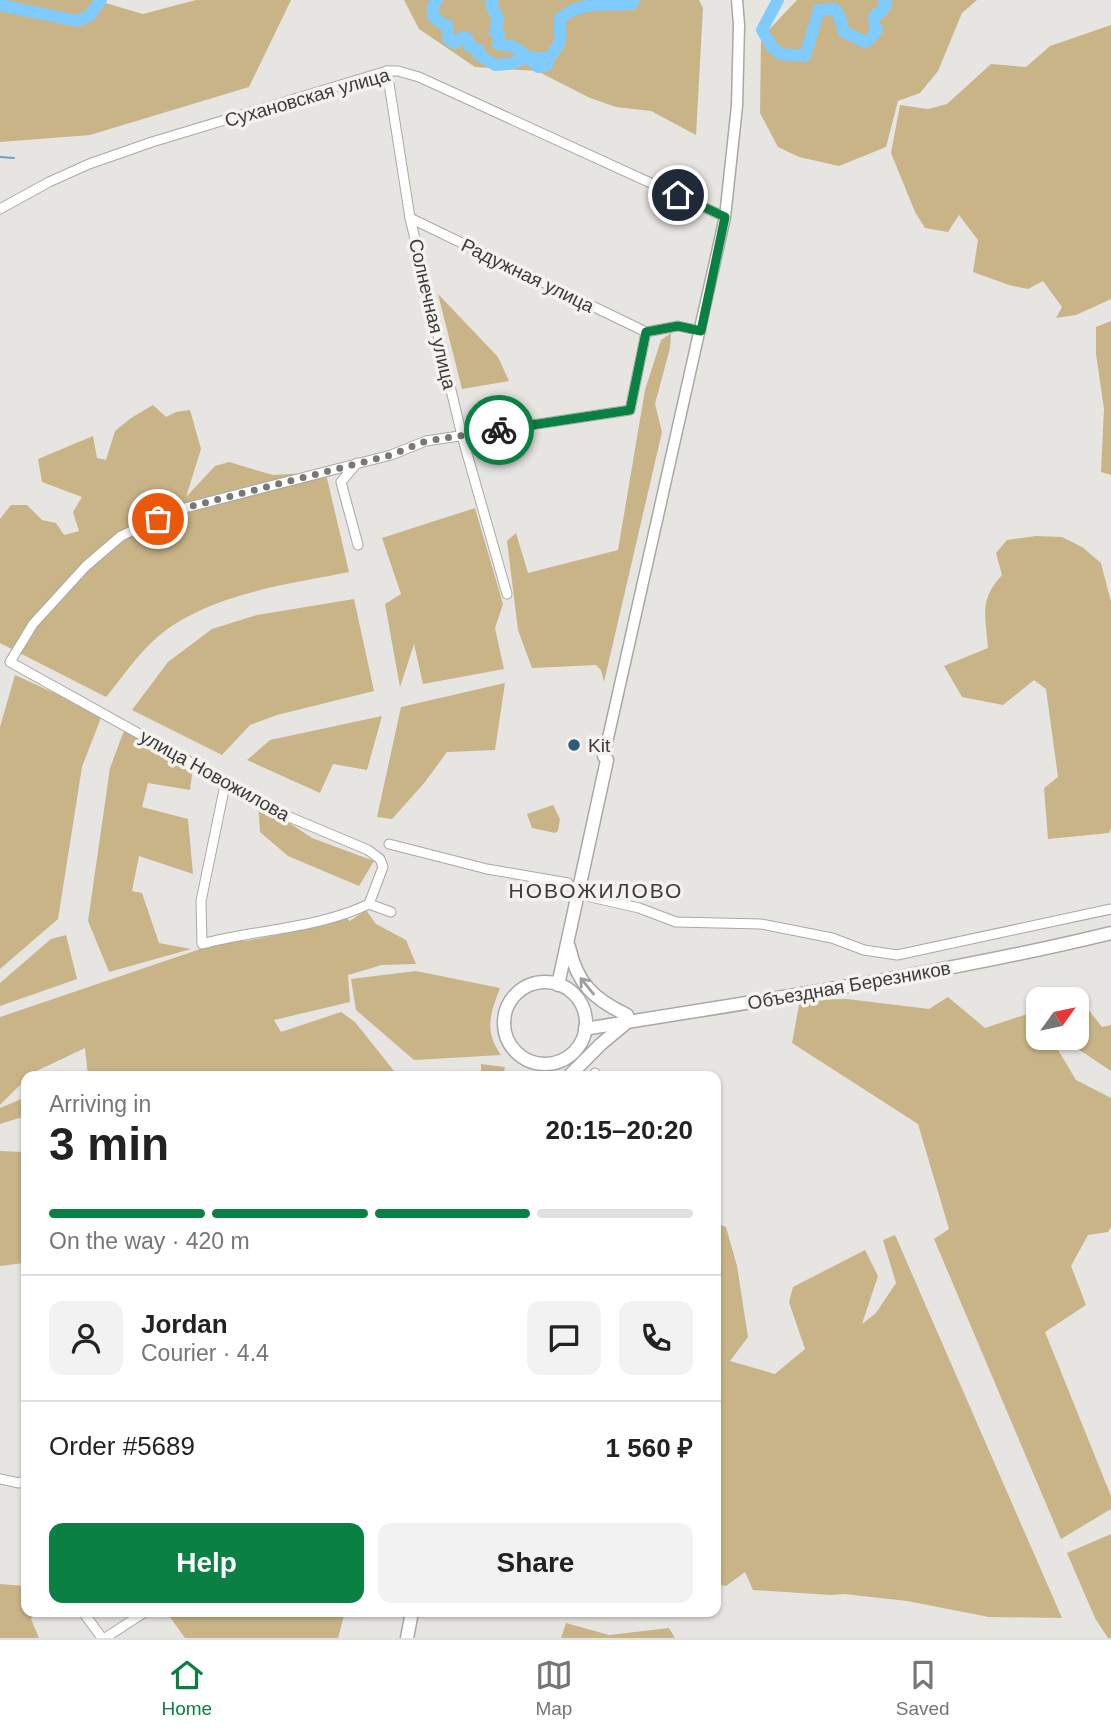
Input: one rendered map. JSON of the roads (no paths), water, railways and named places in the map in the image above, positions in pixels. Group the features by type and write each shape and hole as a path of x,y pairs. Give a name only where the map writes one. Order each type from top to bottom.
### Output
{"highway":[{"path":"555,984 568,941 607,760 604,756"},
{"path":"555,984 604,756"},
{"name":"Объездная Березников","path":"585,1025 865,978 1111,927"},
{"name":"Объездная Березников","path":"627,1018 878,981 1111,933"},
{"path":"568,941 574,968 589,990 627,1018 574,1071"},
{"path":"533,984 555,984 575,996 582,1008 585,1025 578,1046 569,1056 538,1070 510,1044 504,1025 511,1000 521,990 533,984"},
{"path":"407,1638 411,1617"}],"main road":[{"path":"604,756 725,217 737,106 737,0"}],"street":[{"name":"Сухановская улица","path":"0,209 49,182 152,142 387,71 398,71 419,77 725,217"},
{"name":"Солнечная улица","path":"387,71 410,218 462,436 507,594"},
{"name":"Радужная улица","path":"410,218 646,332"},
{"path":"358,545 341,482 356,463 391,455 426,441 630,410 646,332 678,326 701,331"},
{"name":"улица Новожилова","path":"356,463 177,510 121,536 86,566 33,624 10,662 287,816 368,850 380,859 383,867 369,904"},
{"path":"226,780 201,901 202,944 274,931 355,911 369,904 391,912"},
{"path":"389,844 487,869 568,883"},
{"path":"582,895 639,908 677,922 761,924 832,938 864,950 897,955 1111,909"},
{"path":"0,1479 21,1482"},
{"path":"87,1617 103,1638 137,1617"}],"waterway":[{"path":"0,5 77,21 89,16 101,0"},
{"path":"437,0 433,6 433,16 447,25 449,40 455,43 463,37 467,38 470,47 479,50 479,55 495,65 509,64 526,58 549,58 559,43 560,19 568,13 585,6 632,4 634,0"},
{"path":"493,0 491,5 498,19 495,32 499,34 498,44 517,49 538,67 547,65 549,58"},
{"path":"778,0 762,30 772,47 781,54 805,56 819,10 834,9 839,15 844,32 865,42 877,30 875,15 882,11 886,4 884,0"},
{"path":"0,157 14,158"}],"place":[{"name":"Kit","path":"574,745"}],"district":[{"name":"НОВОЖИЛОВО","path":"596,891"}]}
